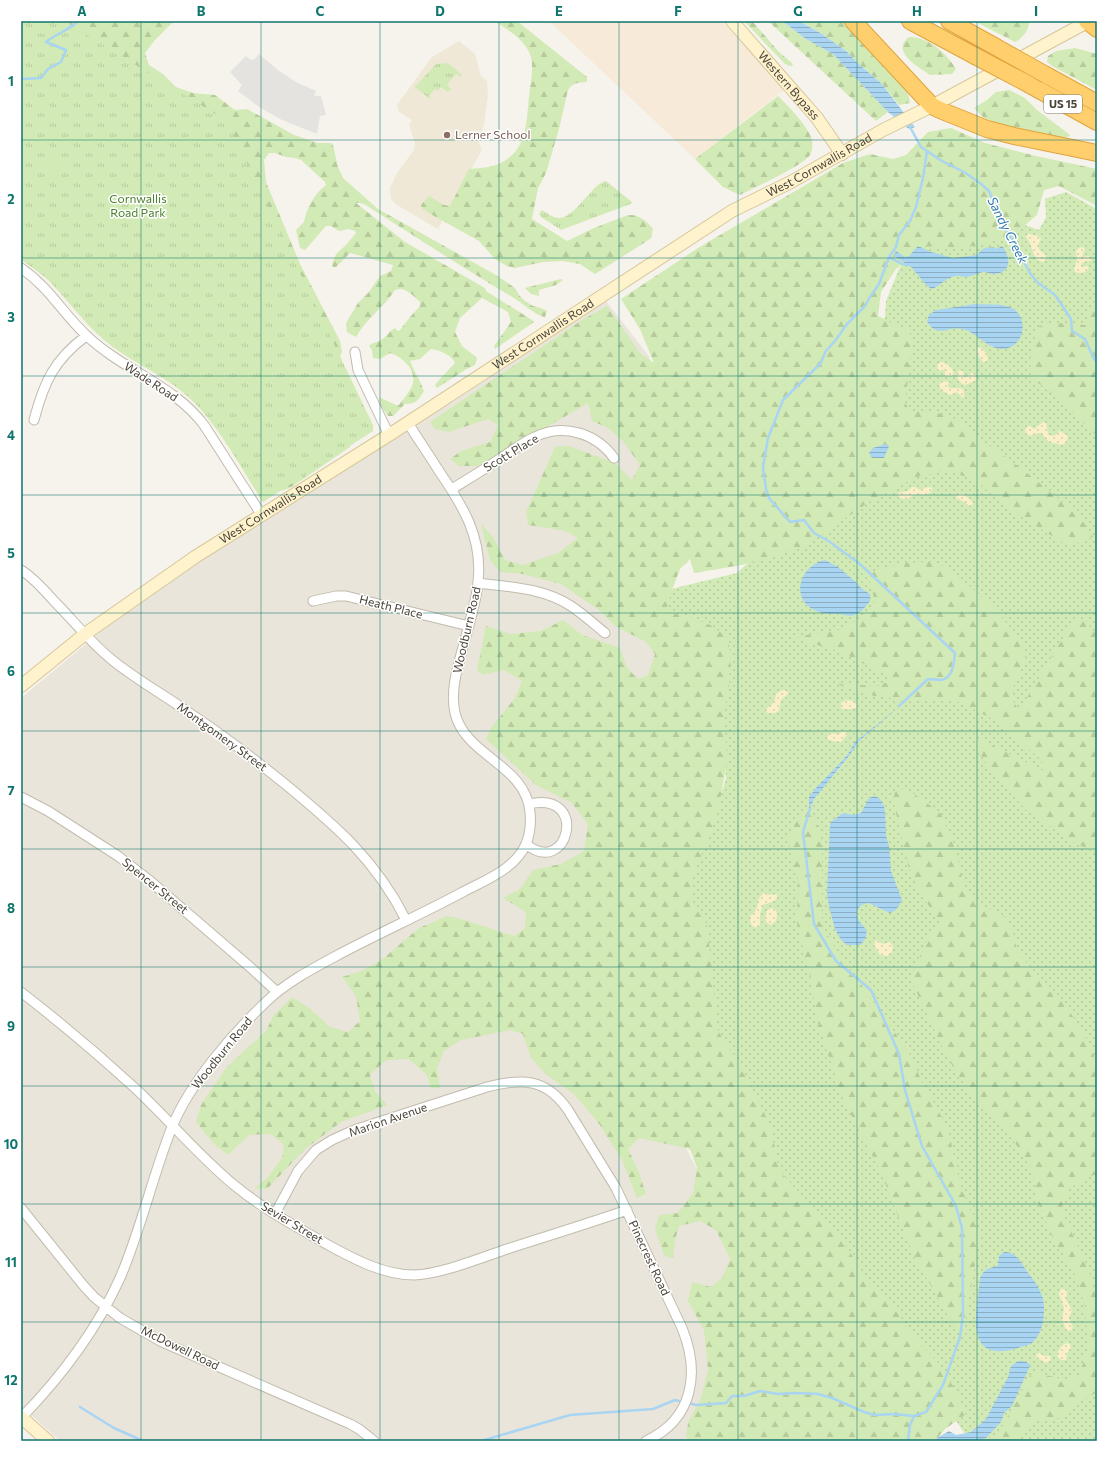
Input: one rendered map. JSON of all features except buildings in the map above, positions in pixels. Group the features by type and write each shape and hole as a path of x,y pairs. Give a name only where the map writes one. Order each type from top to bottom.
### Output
{"highway":[{"path":"853,21 932,106 987,129 1097,153"},
{"name":"US 15","path":"910,21 1097,122"},
{"name":"US 15","path":"949,21 1097,104"}],"street":[{"name":"Western Bypass","path":"732,21 817,118 842,154"},
{"name":"West Cornwallis Road","path":"21,686 85,634 178,568 261,514 408,423 726,215 842,154 883,130 1090,23"},
{"name":"Wade Road","path":"21,268 45,287 86,336 115,358 168,391 193,412 204,425 261,514"},
{"path":"34,420 40,396 58,362 86,336"},
{"path":"355,352 358,370 389,435"},
{"name":"Woodburn Road","path":"21,1418 46,1391 78,1351 105,1306 119,1279 129,1253 173,1124 189,1093 203,1073 246,1022 277,992 313,968 504,870 521,853 526,844 531,820 529,804 518,781 468,737 456,716 454,698 456,680 478,583 478,554 473,531 461,504 408,423"},
{"name":"Scott Place","path":"452,490 535,437 555,430 566,430 587,435 605,448 614,458"},
{"name":"Montgomery Street","path":"21,570 41,586 85,634 110,658 132,676 189,712 252,758 339,830 380,875 406,920"},
{"path":"478,583 525,588 557,598 580,612 605,633"},
{"name":"Heath Place","path":"313,601 336,596 346,596 469,626"},
{"name":"Spencer Street","path":"21,797 48,811 118,856 149,880 277,992"},
{"path":"526,844 536,852 542,853 553,850 562,843 568,827 564,815 556,807 545,802 529,804"},
{"name":"Sevier Street","path":"21,992 69,1030 173,1124 224,1176 256,1202 334,1248 375,1268 411,1275 438,1271 570,1230 626,1210"},
{"name":"Marion Avenue","path":"275,1214 298,1171 316,1150 332,1140 354,1130 487,1087 514,1081 537,1085"},
{"name":"Pinecrest Road","path":"537,1085 553,1092 564,1104 612,1182 682,1328 690,1350 692,1375 690,1388 684,1406 670,1425 660,1434 646,1441"},
{"name":"McDowell Road","path":"21,1208 94,1298 120,1318 162,1342 350,1424 374,1441"},
{"path":"21,1418 48,1441"}],"shaded area":[{"path":"549,21 722,21 784,90 695,159"},
{"name":"Lerner School","path":"459,41 475,54 481,76 487,81 488,96 484,124 479,143 482,150 438,229 397,205 391,199 390,188 397,173 414,150 415,143 409,125 412,120 399,112 397,105 432,57"},
{"path":"259,54 278,70 296,82 316,91 314,96 321,96 326,115 320,116 317,134 280,119 259,107 238,91 242,85 230,72 246,56 251,60 255,59"},
{"path":"606,301 649,356 665,417 671,704 586,951 742,1258 849,1441 60,1441 21,1406 21,698 122,614 190,567 459,398"}],"green space":[{"name":"Cornwallis Road Park","path":"21,21 173,21 145,53 149,65 163,74 176,87 193,93 215,95 235,110 247,109 294,135 318,143 331,143 333,145 338,167 343,178 378,209 496,275 515,288 525,301 533,306 547,311 545,317 534,312 514,298 457,264 364,204 356,203 405,242 485,288 486,291 534,322 495,349 494,346 511,322 508,312 482,298 460,318 455,332 462,346 476,357 477,359 475,365 437,388 435,385 455,363 448,355 431,349 420,359 410,361 424,391 417,401 405,404 393,416 388,416 381,406 379,397 399,405 408,394 412,386 413,375 408,365 395,355 390,353 380,359 373,358 372,350 369,346 383,339 395,328 398,331 400,330 420,306 420,302 405,290 395,290 365,324 356,337 347,332 346,323 358,303 369,292 380,276 391,271 393,265 350,253 336,267 333,267 332,265 336,254 356,233 355,231 349,229 339,231 331,226 326,226 305,250 300,248 296,230 304,222 309,206 315,197 326,185 325,182 301,160 275,153 269,153 264,160 266,182 300,264 340,341 342,352 336,366 347,400 350,447 290,488 263,496"},
{"name":"Cornwallis Road Park","path":"21,21 64,21 227,121 373,425 373,431 263,502 226,442 193,401 171,383 122,354 104,340 89,326 48,280 21,260"},
{"path":"495,21 517,21 587,77 587,82 574,84 568,90 559,129 546,173 538,188 532,219 567,241 594,228 628,215 636,216 642,219 653,229 651,238 595,274 580,264 562,261 543,262 515,268 507,266 495,259 479,241 422,208 421,205 429,196 444,205 450,206 469,169 490,167 504,161 513,155 523,138 532,77 531,57 529,51 521,41"},
{"path":"744,21 752,21 779,52 793,64 792,66 784,63"},
{"path":"768,21 782,21 806,39 833,54 888,112 876,121"},
{"path":"799,21 843,21 908,92 910,103 899,105 881,83 846,51 822,34"},
{"path":"974,21 1029,21 1029,24 1025,33 1015,42"},
{"path":"909,37 923,40 936,47 947,57 956,69 952,74 930,75 919,68 904,53 904,42"},
{"path":"1075,48 1097,54 1097,90 1047,62 1048,56 1056,51"},
{"path":"448,63 462,75 460,77 456,74 447,85 451,89 448,92 441,87 438,91 435,89 429,96 431,98 430,99 415,87 436,64"},
{"path":"1009,90 1025,98 1037,110 1070,135 1062,138 1020,132 984,118 974,108 996,92"},
{"path":"778,96 805,126 811,137 812,151 810,155 789,170 740,195 723,187 695,159"},
{"path":"951,128 985,143 1097,169 1097,206 1059,186 1044,190 1037,215 1012,236 974,246 952,248 923,246 896,269 881,292 878,316 896,325 909,329 912,345 905,403 911,411 934,411 962,422 980,439 1022,469 1080,516 1093,537 1068,546 1006,507 974,479 946,471 920,476 869,502 805,546 760,561 694,573 690,559 680,569 671,593 666,613 682,614 710,625 726,636 731,653 729,685 724,714 727,762 717,816 692,879 693,905 707,924 718,1031 742,1068 771,1127 779,1170 843,1241 868,1281 899,1308 903,1325 937,1361 956,1391 966,1414 945,1429 935,1441 688,1441 686,1436 688,1423 701,1398 708,1370 704,1330 688,1301 692,1282 711,1287 722,1278 730,1259 716,1230 700,1221 679,1226 675,1240 673,1259 664,1255 655,1229 659,1215 678,1213 693,1193 697,1168 690,1149 639,1138 628,1149 638,1170 646,1194 637,1198 622,1160 600,1125 574,1094 547,1075 531,1058 523,1034 510,1030 461,1040 444,1051 437,1069 440,1088 431,1088 427,1075 409,1059 386,1060 370,1075 375,1091 387,1105 341,1122 305,1149 267,1189 255,1188 268,1177 282,1158 284,1145 271,1134 249,1135 228,1155 215,1145 196,1122 201,1105 226,1068 266,1031 273,1016 292,997 309,1008 330,1027 348,1032 360,1021 356,996 342,977 364,970 385,957 419,928 447,916 458,918 514,936 525,928 526,912 503,898 520,889 533,870 561,864 584,851 588,824 572,803 536,785 486,739 491,728 515,698 522,681 504,670 483,675 477,670 486,626 510,634 541,631 563,620 582,635 620,648 627,668 638,679 648,675 655,654 646,642 615,626 599,610 561,584 523,574 500,572 490,560 481,524 493,537 505,560 523,565 558,553 578,538 566,531 528,525 526,512 555,447 569,446 615,463 632,480 640,465 623,441 608,428 592,421 588,403 506,451 477,466 459,466 450,459 461,451 490,442 498,425 488,419 449,432 435,429 430,422 582,320 607,306 640,353 654,363 640,329 621,299 698,248 843,163 870,154 893,159 906,155 928,132"},
{"path":"52,157 64,167 54,179 42,169"},
{"path":"606,181 633,203 561,230 541,217 539,214 542,210 555,217 564,217 574,210 599,184"},
{"path":"1066,192 1097,209 1097,1441 970,1441 938,1395 797,1209 713,1043 689,881 726,779 724,743 656,624 671,589 737,573 771,542 849,338 885,318 886,301 906,252 919,241 1013,221 1039,230 1046,217 1045,199"},
{"path":"561,279 563,280 556,285 539,290 539,296 531,294 525,288"},
{"path":"1097,298 1097,436 1063,403 1031,377 1030,359 1039,326 1059,323 1086,325 1090,308"},
{"path":"931,562 949,568 990,604 1021,640 1026,658 1010,695 1019,711 1075,618 1086,621 1097,635 1097,853 1073,842 1026,810 996,777 981,755 975,737 1050,774 1039,758 995,720 954,700 910,701 869,695 837,684 878,686 894,679 839,651 795,639 830,632 846,627 856,621 874,605 873,591 867,574 902,563"},
{"path":"896,789 908,790 941,814 955,848 963,884 979,904 1007,918 1019,954 1045,983 1062,999 1091,1046 1097,1067 1097,1175 1093,1175 1070,1188 1061,1208 1090,1274 1097,1300 1097,1392 1075,1405 1059,1418 1034,1422 1014,1441 985,1441 999,1432 1030,1376 1035,1372 1065,1380 1079,1376 1088,1348 1085,1306 1075,1275 1052,1236 1037,1200 1032,1170 1010,1135 973,1098 947,1057 910,978 926,942 940,922 922,896 909,868 893,800"},
{"path":"810,806 822,840 822,926 845,964 866,991 909,1053 924,1086 948,1128 960,1184 980,1235 964,1328 955,1328 915,1259 880,1170 844,1102 819,1027 810,976 797,923 798,878 788,839 794,822 800,814"}],"sand":[{"path":"1029,234 1038,236 1041,239 1038,245 1039,249 1046,256 1043,262 1039,261 1034,255 1029,240 1026,237"},
{"path":"1082,247 1085,249 1082,257 1089,256 1092,260 1083,262 1081,265 1082,267 1087,266 1089,268 1083,273 1079,273 1075,272 1074,269 1077,260 1076,251"},
{"path":"977,347 982,348 986,353 988,359 986,362 983,362 977,354"},
{"path":"942,362 950,366 954,372 952,376 945,376 945,369 939,371 937,370 938,364"},
{"path":"959,370 963,371 965,378 974,373 976,377 975,381 965,385 963,384 959,381 957,375"},
{"path":"942,381 949,382 948,386 950,388 962,389 964,393 963,398 957,392 950,395 941,390 939,385"},
{"path":"1043,422 1046,423 1048,434 1051,436 1056,435 1060,431 1067,435 1066,442 1062,445 1049,442 1041,433 1030,436 1026,433 1025,430 1028,426 1034,429"},
{"path":"912,487 920,490 928,487 932,488 932,490 926,495 914,495 905,499 900,498 898,495 900,492 908,491"},
{"path":"959,494 968,498 973,503 972,505 969,506 965,502 956,498"},
{"path":"784,690 787,691 788,694 781,700 779,711 767,713 766,709 774,702 776,695"},
{"path":"846,700 853,701 857,705 856,708 841,709 841,703"},
{"path":"846,732 847,735 841,742 827,739 830,733 837,734"},
{"path":"765,893 769,895 775,894 777,895 777,898 774,901 763,905 760,914 760,925 754,927 751,924 750,916 754,913 760,897"},
{"path":"772,908 776,910 777,915 776,921 771,925 767,923 765,918 767,910"},
{"path":"876,940 883,944 890,942 893,947 892,952 887,956 880,955 874,945"},
{"path":"1061,1289 1065,1289 1067,1291 1066,1300 1072,1310 1069,1318 1073,1328 1070,1331 1066,1330 1062,1319 1064,1308 1059,1294"},
{"path":"1067,1343 1070,1344 1071,1348 1067,1353 1066,1360 1061,1360 1057,1356 1058,1352 1062,1346"},
{"path":"1040,1353 1044,1356 1050,1356 1051,1360 1046,1363 1036,1357 1037,1354"}],"water":[{"path":"782,21 799,21 822,34 846,51 881,83 915,127 909,129 888,112 833,54 806,39"},
{"path":"918,246 931,252 953,258 977,255 985,248 997,249 1002,246 1007,254 1008,263 1005,270 1001,273 994,274 983,272 967,277 952,277 932,289 927,286 911,267 894,256 896,251 905,257 909,256"},
{"path":"975,304 1004,305 1012,308 1018,313 1023,325 1020,338 1016,344 1003,349 997,348 968,331 957,329 939,331 934,329 927,321 929,315 936,310"},
{"path":"885,444 889,446 884,458 872,458 869,453 873,448"},
{"path":"825,560 838,567 861,588 870,594 870,601 859,613 850,616 829,614 814,610 806,604 800,590 804,575 817,563"},
{"path":"901,705 858,742 849,756 814,799 809,811 809,797 842,761 854,743"},
{"path":"875,796 880,799 884,806 886,836 889,846 891,871 902,900 896,910 890,913 868,903 860,906 857,911 857,916 866,930 866,936 860,945 847,945 841,940 835,929 827,894 830,825 831,822 843,813 854,815 861,813 869,798"},
{"path":"1004,1252 1014,1255 1034,1280 1042,1295 1044,1310 1041,1328 1032,1343 1012,1350 999,1351 982,1345 977,1332 976,1309 980,1278 987,1269 998,1266 999,1256"},
{"path":"1018,1361 1023,1361 1030,1364 1030,1366 1012,1406 1004,1413 1001,1422 986,1438 976,1441 935,1441 937,1438 949,1431 956,1435 971,1432 986,1419 1008,1377 1011,1366"}],"waterway":[{"path":"21,79 41,78 48,69 61,62 66,50 46,42 78,21"},
{"name":"Sandy Creek","path":"910,127 921,147 942,161 964,172 989,191 1003,223 1030,273 1037,282 1055,295 1071,319 1072,331 1085,339 1094,359 1097,362"},
{"path":"899,706 928,679 941,680 948,677 952,670 955,653 861,565 830,542 814,533 804,520 790,522 769,498 766,489 763,467 768,438 783,400 820,364 826,351 847,324 865,306 879,284 889,257 896,247 899,235 910,221 916,207 923,178 927,151"},
{"path":"889,257 903,264 912,265"},
{"path":"810,809 803,832 814,924 836,961 871,990 899,1054 905,1090 922,1146 956,1206 962,1228 963,1315 960,1337 943,1385 926,1412 914,1416 910,1425 908,1441"},
{"path":"688,1403 696,1405 726,1403 732,1396 744,1396 760,1391 778,1394 818,1394 875,1415 894,1414 914,1416"},
{"path":"481,1441 570,1415 653,1409 675,1400 683,1402"},
{"path":"80,1407 114,1428 143,1441"}],"place":[{"name":"Lerner School","path":"447,135"}]}
